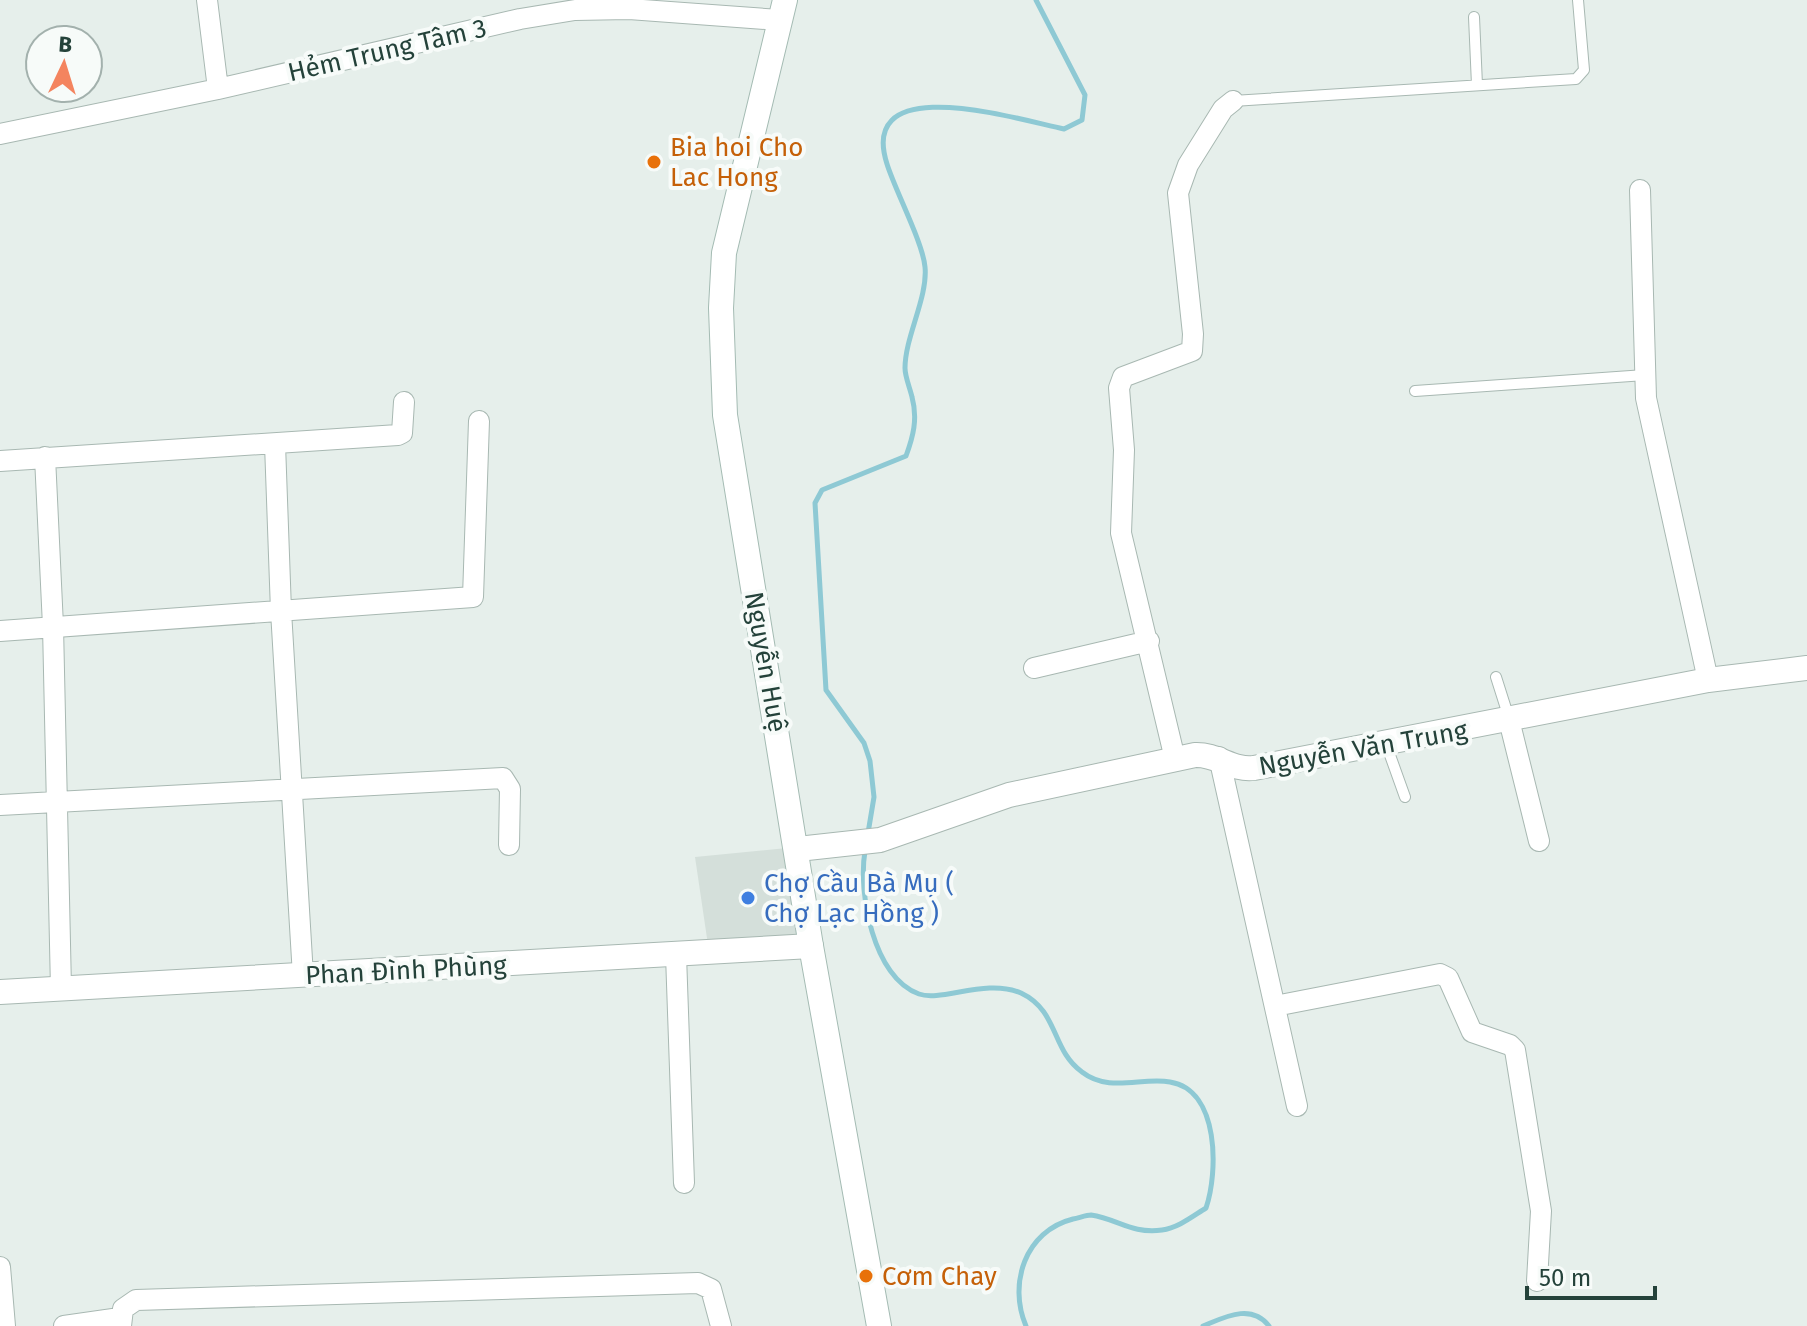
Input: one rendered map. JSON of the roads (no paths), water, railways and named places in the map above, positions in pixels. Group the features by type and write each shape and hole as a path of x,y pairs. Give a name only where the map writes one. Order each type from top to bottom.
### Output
{"street":[{"path":"207,0 218,89"},
{"name":"Hẻm Trung Tâm 3","path":"0,134 218,89 589,5 629,9 782,10"},
{"name":"Nguyễn Huệ","path":"782,10 724,253 721,376 811,946 879,1326"},
{"path":"1175,759 1121,533 1124,450 1120,380 1192,351 1193,334 1178,193 1188,165 1223,109 1233,101"},
{"path":"1640,190 1645,375 1659,465 1708,680"},
{"path":"0,461 398,435 402,433 404,402"},
{"path":"0,631 473,597 479,421"},
{"path":"275,444 281,611 303,976"},
{"path":"45,457 53,626 61,989"},
{"path":"1034,668 1149,641"},
{"name":"Nguyễn Văn Trung","path":"798,849 880,840 1009,795 1195,755 1219,757 1246,769 1708,680 1807,668"},
{"path":"1509,720 1539,841"},
{"path":"1219,757 1297,1106"},
{"path":"0,805 503,778 510,789 509,845"},
{"name":"Phan Đình Phùng","path":"0,992 811,946"},
{"path":"676,955 684,1183"},
{"path":"1275,1006 1440,974 1448,978 1472,1032 1510,1045 1515,1050 1541,1211 1537,1281"},
{"path":"0,1267 5,1326"},
{"path":"64,1326 121,1322 123,1309 136,1300 698,1283 711,1289 721,1326"}],"lane":[{"path":"1233,101 1582,76 1578,0"},
{"path":"1474,17 1477,85"},
{"path":"1415,391 1645,375"},
{"path":"1496,677 1509,720"},
{"path":"1385,743 1405,797"}],"waterway":[{"path":"868,833 874,797 870,761 864,743 826,690 815,503 822,490 906,456 913,435 914,405 905,368 923,291 925,267 887,164 884,135 896,117 919,109 982,111 1064,129 1082,120 1085,95 1036,0"},
{"path":"865,851 864,888 872,932 890,971 903,985 929,996 994,988 1021,993 1042,1010 1065,1053 1082,1072 1103,1082 1170,1082 1186,1088 1207,1116 1213,1155 1206,1208 1180,1224 1162,1230 1142,1230 1091,1215 1056,1225 1032,1247 1020,1277 1021,1310 1026,1326"},
{"path":"1203,1326 1238,1314 1254,1315 1269,1326"}],"place":[{"name":"Bia hoi Cho Lac Hong","path":"654,162"},
{"name":"Chợ Cầu Bà Mụ ( Chợ Lạc Hồng )","path":"748,898"},
{"name":"Cơm Chay","path":"866,1276"}]}
